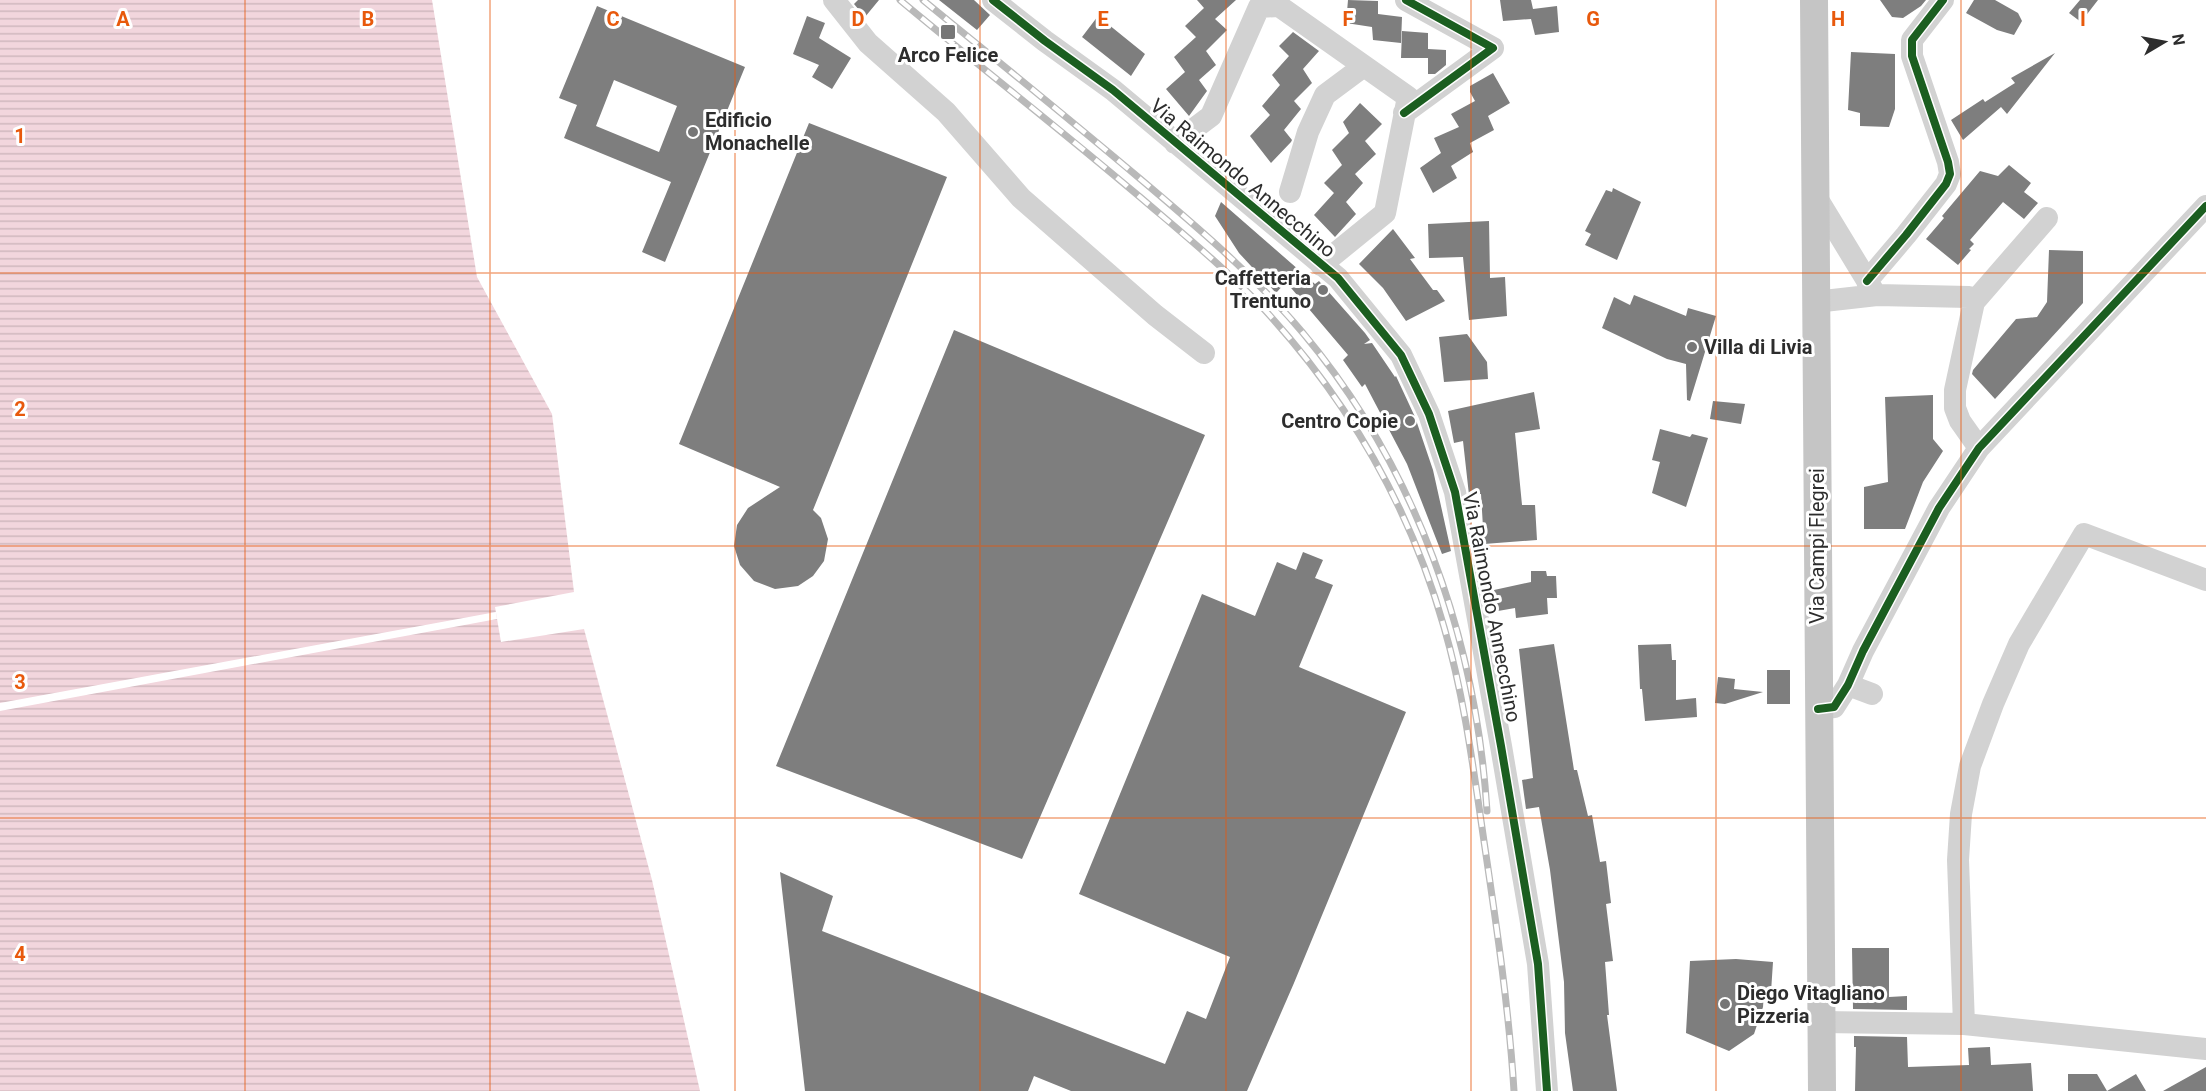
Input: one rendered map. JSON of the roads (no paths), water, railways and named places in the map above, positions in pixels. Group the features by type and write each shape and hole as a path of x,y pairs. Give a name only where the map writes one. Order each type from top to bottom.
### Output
{"main road":[{"name":"Via Campi Flegrei","path":"1814,0 1821,1091"}],"street":[{"path":"834,0 868,43 946,112 1021,198 1155,315 1204,352"},
{"name":"Via Raimondo Annecchino","path":"993,0 1045,42 1113,90 1338,278 1401,356 1429,414 1455,492 1538,964 1547,1091"},
{"path":"1404,113 1493,48 1406,0"},
{"path":"1872,288 1906,235 1946,184 1950,174 1912,56 1911,40 1943,0"},
{"path":"1175,143 1211,116 1260,3 1279,6 1407,97 1385,213 1321,265"},
{"path":"1290,192 1308,132 1325,95 1364,66"},
{"path":"1815,195 1872,288"},
{"path":"1818,709 1834,707 1848,685 1939,507 1979,448 2206,206"},
{"path":"1979,448 1960,421 1955,408 1955,390 1974,302 2047,219"},
{"path":"1815,302 1872,288 1970,297 1974,302"},
{"path":"1964,1024 1958,860 1961,814 1970,766 2019,644 2084,534 2206,580"},
{"path":"1848,685 1872,694"},
{"path":"1822,1022 2065,1025 2206,1050"}],"railway":[{"path":"900,0 1140,197 1249,293 1294,343 1322,379 1372,457 1394,497 1430,583 1458,682 1473,765 1498,939 1514,1091"},
{"path":"923,0 1111,155 1224,252 1265,291 1303,333 1343,385 1408,497 1433,557 1453,619 1469,682 1481,746 1487,811"}],"place":[{"name":"Arco Felice","path":"948,32"},
{"name":"Edificio Monachelle","path":"693,132"},
{"name":"Caffetteria Trentuno","path":"1323,290"},
{"name":"Villa di Livia","path":"1692,347"},
{"name":"Centro Copie","path":"1410,421"},
{"name":"Diego Vitagliano Pizzeria","path":"1725,1004"}]}
